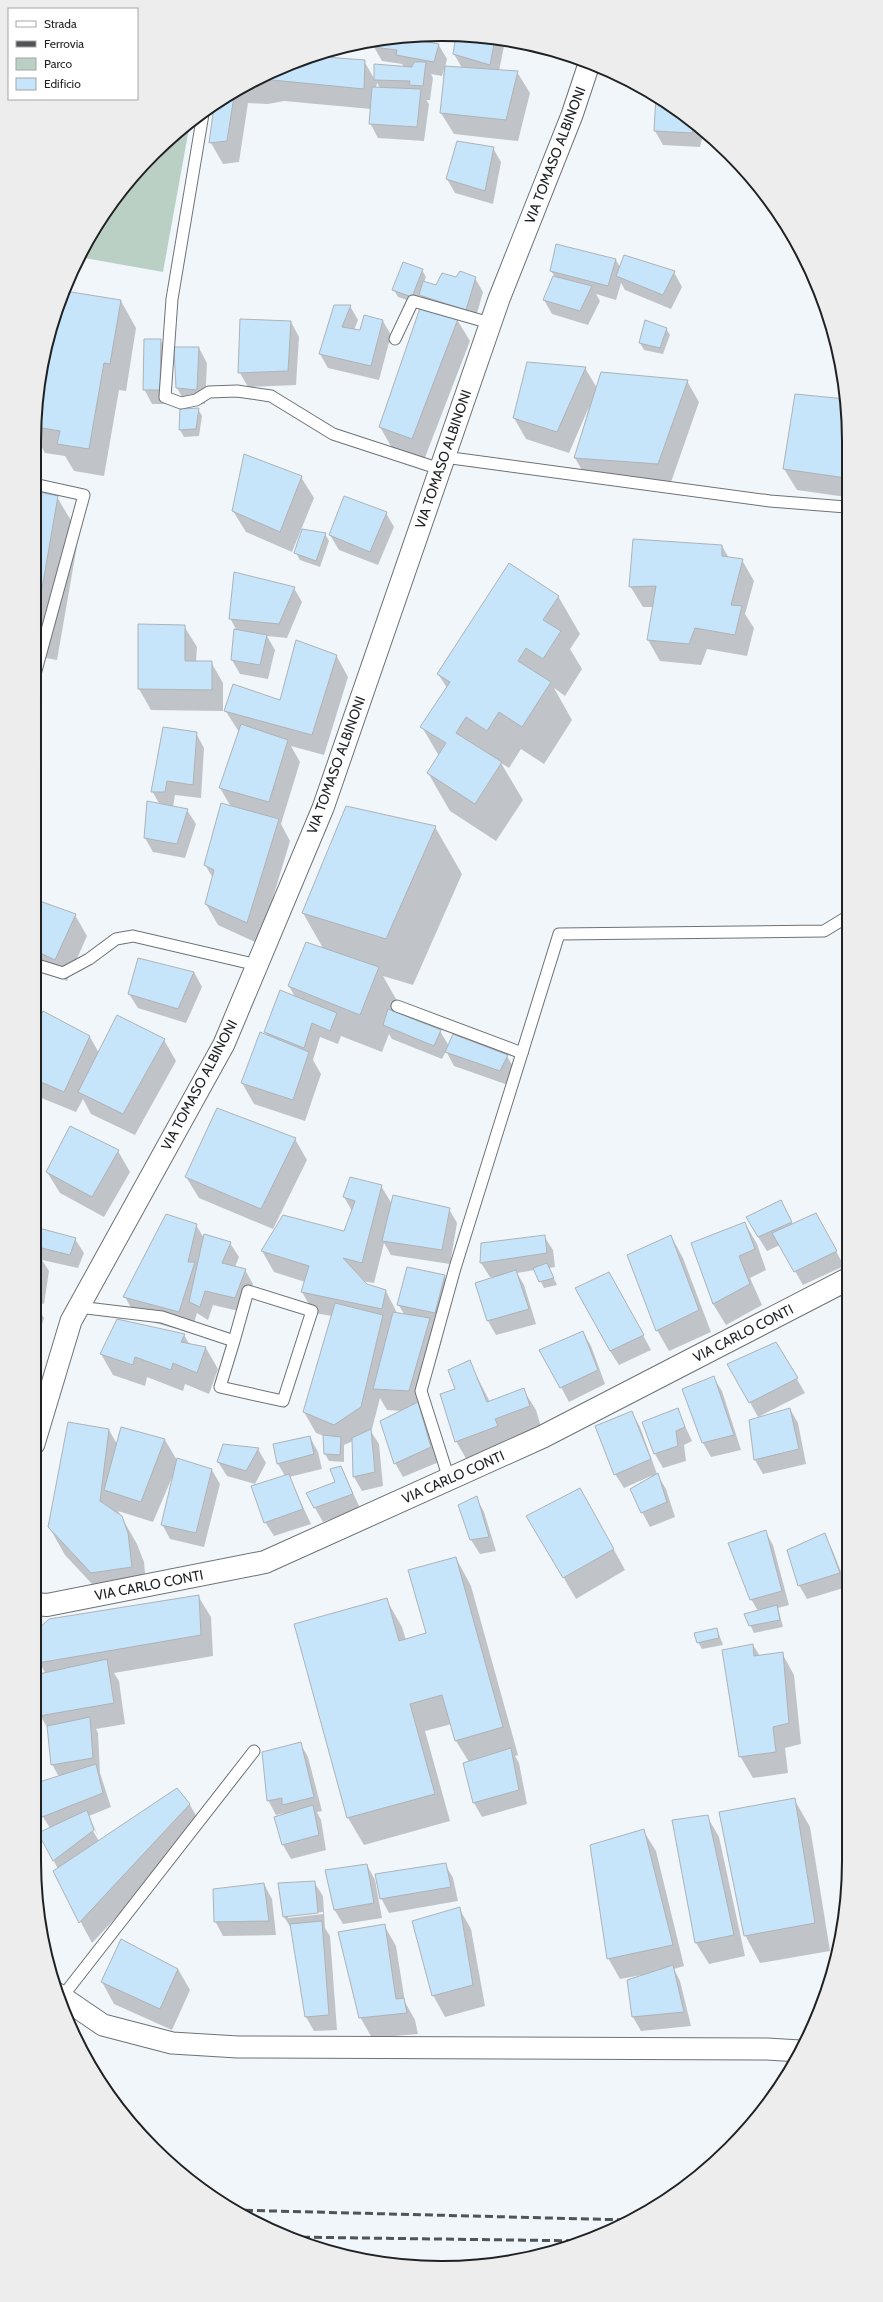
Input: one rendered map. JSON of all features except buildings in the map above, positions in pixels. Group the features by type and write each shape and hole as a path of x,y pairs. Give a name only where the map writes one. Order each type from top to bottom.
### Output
{"street":[{"name":"VIA TOMASO ALBINONI","path":"41,1421 71,1321 224,1044 323,808 490,323 572,115 588,68"},
{"name":"VIA CARLO CONTI","path":"41,1605 47,1605 265,1562 542,1437 842,1282"},
{"path":"66,2000 103,2025 172,2043 238,2046 767,2049 794,2051"}],"lane":[{"path":"202,121 172,299 165,397 181,403 196,400 209,392 237,391 271,396 333,434 442,463 770,501 842,507"},
{"path":"395,339 413,301 490,323"},
{"path":"41,486 84,495 41,652"},
{"path":"449,1479 421,1391 455,1268 559,934 824,931 842,920"},
{"path":"41,966 63,973 89,959 116,939 133,936 257,965"},
{"path":"397,1006 522,1053"},
{"path":"248,1291 312,1311 283,1401 220,1387 234,1341 248,1291"},
{"path":"78,1308 162,1317 234,1341"},
{"path":"63,1991 254,1750"}],"green space":[{"path":"189,131 163,272 85,258 108,219 140,177 177,140"}],"railway":[{"path":"247,2210 619,2220"},
{"path":"305,2237 567,2241"}]}
